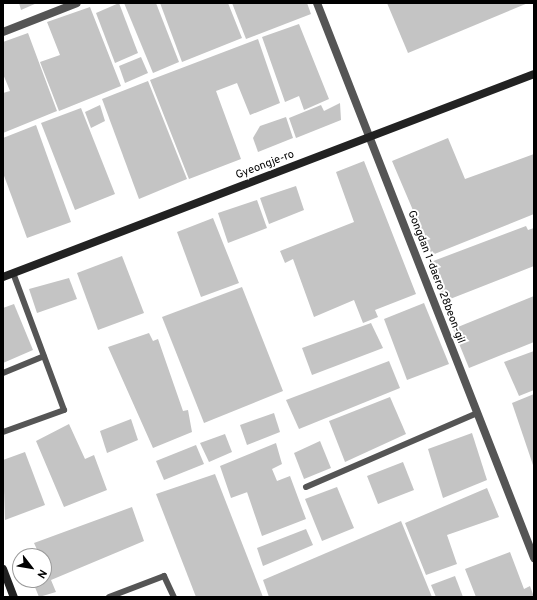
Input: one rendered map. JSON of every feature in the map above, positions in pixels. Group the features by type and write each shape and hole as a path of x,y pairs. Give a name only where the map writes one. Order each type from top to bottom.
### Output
{"street":[{"path":"3,32 77,3"},
{"name":"Gongdan 1-daero 28beon-gil","path":"317,3 534,558"},
{"name":"Gyeongje-ro","path":"3,277 534,74"},
{"path":"3,568 14,597"}],"lane":[{"path":"3,432 64,410 13,273"},
{"path":"3,372 44,356"},
{"path":"306,487 477,413"},
{"path":"109,597 164,576 174,597"}],"building":[{"path":"19,3 37,3 21,10"},
{"path":"119,3 138,53 115,63 96,13"},
{"path":"124,3 156,3 179,62 153,73"},
{"path":"160,3 228,3 242,38 182,62"},
{"path":"232,3 307,3 311,14 246,39"},
{"path":"387,3 528,3 408,53"},
{"path":"90,7 121,86 59,111 40,62 60,55 47,22"},
{"path":"299,24 329,99 304,110 299,96 285,102 262,37"},
{"path":"28,33 57,111 3,133 3,93 10,91 3,74 3,42"},
{"path":"258,39 280,103 250,115 237,83 216,91 241,159 189,179 150,80"},
{"path":"141,57 148,73 125,83 119,66"},
{"path":"148,81 187,179 139,199 102,99"},
{"path":"340,103 341,120 296,138 289,118 321,105 324,111"},
{"path":"100,105 105,121 91,128 85,112"},
{"path":"81,108 115,194 75,210 41,123"},
{"path":"286,117 293,138 258,152 253,138 260,126"},
{"path":"36,125 71,222 27,238 3,173 3,138"},
{"path":"448,138 465,179 534,154 534,214 432,255 392,161"},
{"path":"364,161 416,294 375,310 378,317 363,323 354,300 314,317 293,259 285,263 280,251 354,222 336,172"},
{"path":"296,186 304,210 269,224 260,198"},
{"path":"257,200 267,228 228,243 218,213"},
{"path":"213,218 239,283 201,297 177,232"},
{"path":"526,226 528,230 534,228 534,266 445,301 428,263"},
{"path":"122,256 144,313 98,330 77,273"},
{"path":"69,278 77,299 37,313 29,289"},
{"path":"242,287 283,391 204,423 162,317"},
{"path":"534,296 534,342 469,368 453,329"},
{"path":"424,303 449,364 407,380 384,319"},
{"path":"14,304 33,350 3,363 3,308"},
{"path":"371,323 383,348 312,375 302,348"},
{"path":"149,333 153,341 158,339 183,411 188,410 192,432 153,448 108,347"},
{"path":"534,351 534,390 519,396 504,362"},
{"path":"389,361 400,388 299,429 286,400"},
{"path":"534,394 534,468 512,403"},
{"path":"390,397 406,434 345,462 329,421"},
{"path":"274,413 280,432 247,445 240,425"},
{"path":"131,419 138,440 107,453 100,431"},
{"path":"69,424 85,459 94,455 107,490 64,507 36,441"},
{"path":"472,433 487,480 443,498 428,449"},
{"path":"225,434 232,452 209,462 200,443"},
{"path":"320,441 331,468 304,479 294,453"},
{"path":"276,443 282,464 272,469 277,481 290,476 306,519 262,536 247,492 231,498 220,466"},
{"path":"196,445 204,464 164,480 156,461"},
{"path":"25,452 45,505 5,520 3,460"},
{"path":"403,462 414,490 378,504 367,476"},
{"path":"215,474 263,597 196,597 156,494"},
{"path":"337,487 354,528 322,541 305,499"},
{"path":"487,488 499,517 447,535 457,564 426,575 405,523"},
{"path":"132,507 144,541 52,580 52,548 36,548 34,543"},
{"path":"401,521 432,597 269,597 263,580"},
{"path":"306,529 313,545 263,566 257,548"},
{"path":"510,552 524,589 530,586 534,597 476,597 465,569"},
{"path":"455,576 463,597 436,597 431,585"},
{"path":"52,582 56,592 39,597 35,588 52,588"}]}
